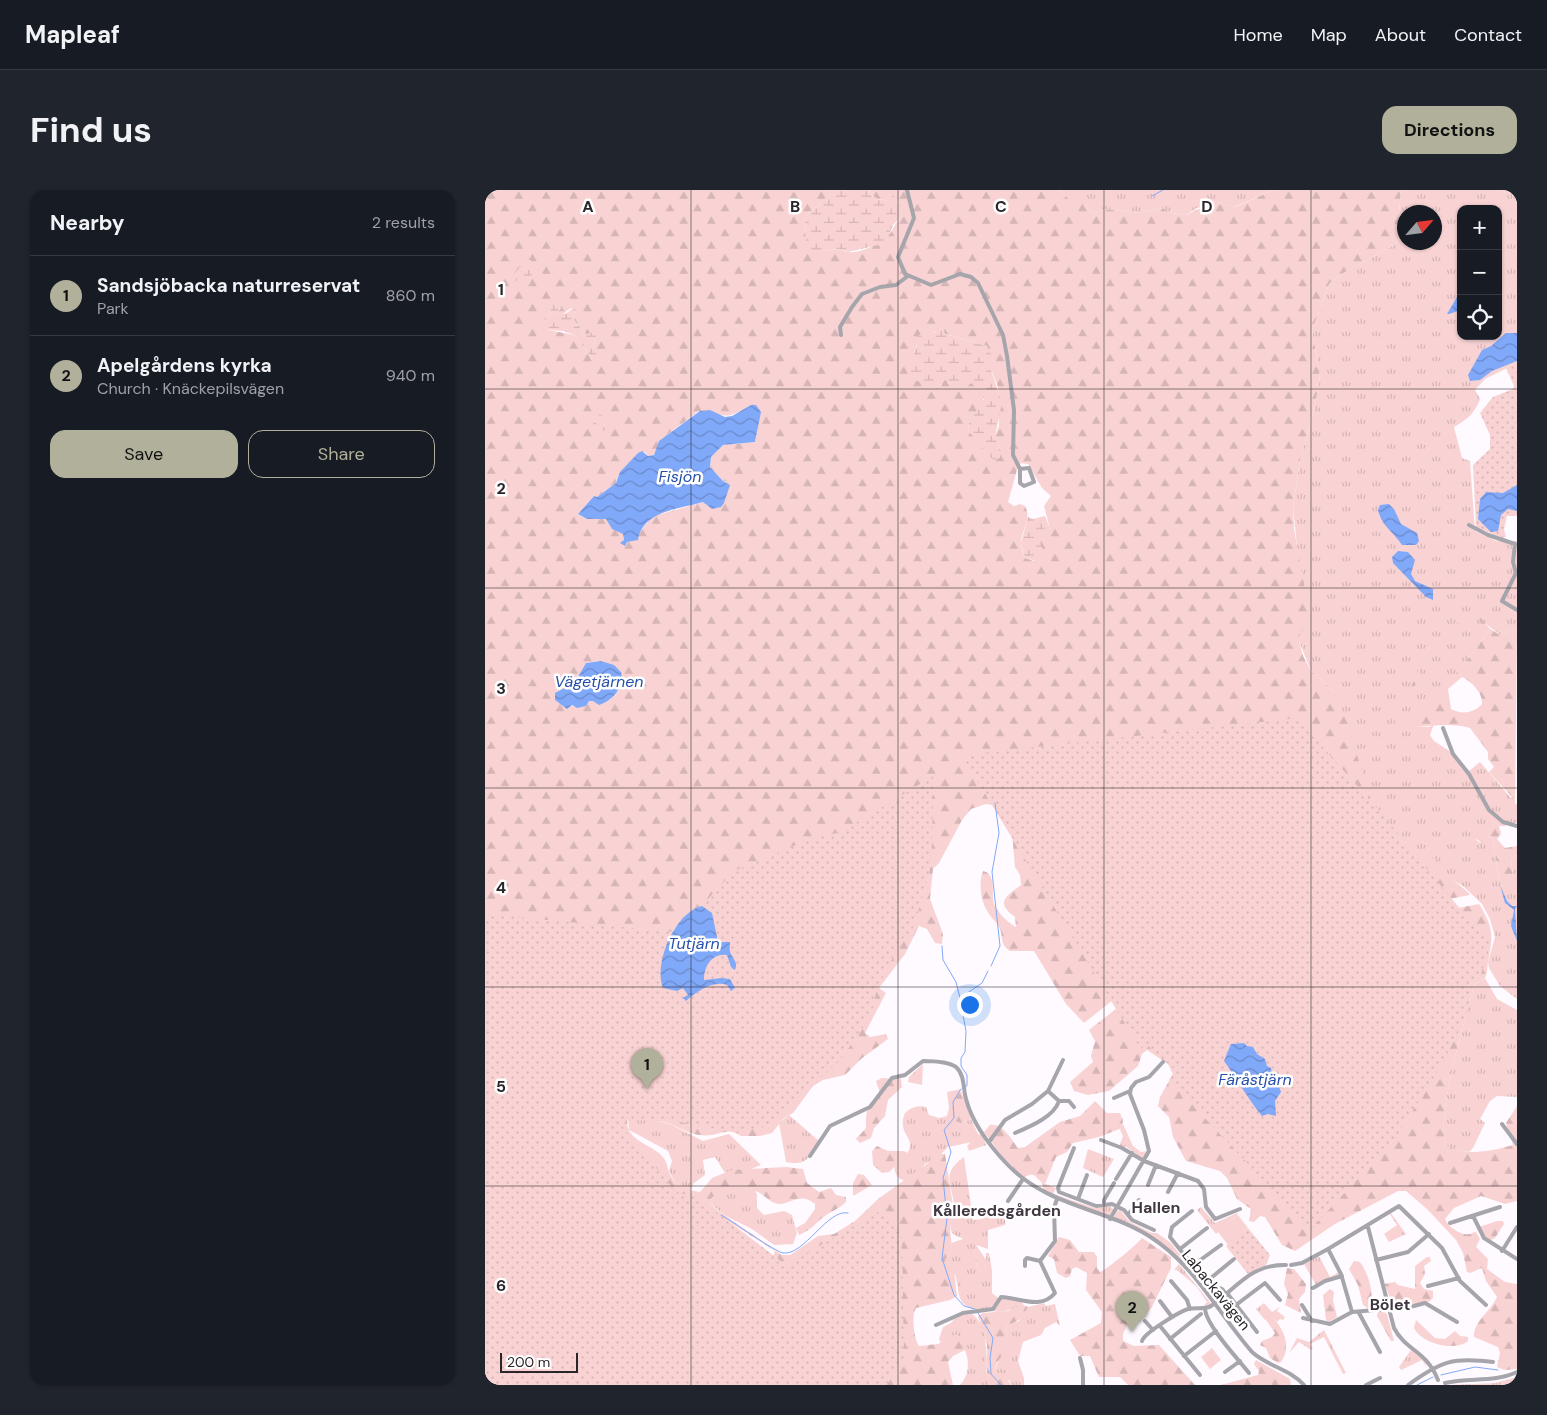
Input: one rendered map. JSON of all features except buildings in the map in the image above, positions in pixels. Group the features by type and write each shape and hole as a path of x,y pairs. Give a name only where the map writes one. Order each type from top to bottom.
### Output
{"street":[{"path":"907,190 914,218 898,256 900,266 908,276 931,285 960,274 971,277 978,283 1004,341 1014,410 1013,460 1020,470 1020,484 1024,486 1034,482 1029,468 1020,470"},
{"path":"841,335 840,327 862,294 880,287 896,285 908,276"},
{"path":"1469,525 1488,535 1515,544 1513,562 1517,567 1516,573 1502,601 1517,610"},
{"path":"1443,728 1453,754 1469,774 1489,810 1503,822 1517,826"},
{"path":"989,1142 1005,1120 1032,1104 1048,1090 1063,1060"},
{"name":"Labackavägen","path":"810,1156 830,1126 871,1106 892,1078 905,1075 926,1061 948,1064 957,1069 962,1078 969,1107 989,1142 1007,1165 1023,1179 1057,1199 1141,1232 1167,1250 1185,1266 1256,1356 1292,1375 1303,1385"},
{"path":"1114,1098 1130,1091 1134,1084 1149,1076 1163,1062"},
{"path":"1048,1090 1059,1101 1069,1101 1074,1107"},
{"path":"1110,1219 1145,1161 1149,1151 1149,1145 1130,1091"},
{"path":"1015,1133 1041,1119 1058,1105 1059,1101"},
{"path":"1502,1124 1517,1144"},
{"path":"1101,1140 1132,1153 1145,1161 1201,1184 1205,1193 1205,1207 1215,1219 1240,1210"},
{"path":"1074,1148 1058,1190 1096,1206 1117,1207 1132,1220 1154,1230"},
{"path":"1104,1205 1105,1198 1132,1153"},
{"path":"1148,1184 1156,1165"},
{"path":"1168,1192 1178,1173"},
{"path":"1078,1199 1087,1176"},
{"path":"1008,1201 1023,1179"},
{"path":"1040,1261 1055,1241 1054,1208 1057,1199"},
{"path":"1128,1215 1139,1200"},
{"path":"1291,1265 1302,1263 1328,1249 1368,1227 1399,1206 1446,1252 1459,1278 1469,1291 1486,1305"},
{"path":"1450,1223 1499,1207"},
{"path":"1192,1211 1170,1230 1170,1237 1206,1282 1227,1293 1257,1332"},
{"path":"1473,1216 1483,1238 1517,1259"},
{"path":"1368,1227 1387,1307 1398,1335 1433,1367 1439,1380 1445,1384 1461,1380 1499,1378 1517,1372"},
{"path":"1502,1251 1517,1227"},
{"path":"1180,1249 1207,1228"},
{"path":"1376,1260 1408,1252 1429,1234"},
{"path":"1192,1266 1221,1245"},
{"path":"1328,1249 1342,1276 1352,1312"},
{"path":"1025,1266 1027,1258 1040,1261"},
{"path":"1206,1282 1233,1259"},
{"path":"936,1325 963,1313 993,1309 1001,1297 1035,1303 1051,1297 1055,1293 1040,1261"},
{"path":"1142,1341 1144,1336 1172,1317 1190,1309 1205,1308 1215,1303 1261,1268 1285,1265"},
{"path":"1313,1288 1325,1281 1342,1276"},
{"path":"1428,1286 1459,1278"},
{"path":"1171,1280 1187,1300 1190,1309"},
{"path":"1236,1305 1265,1283 1280,1300"},
{"path":"1160,1301 1172,1317"},
{"path":"1303,1318 1333,1323 1352,1312 1359,1313 1387,1307 1407,1308 1427,1303 1457,1322"},
{"path":"1302,1305 1312,1321"},
{"path":"1205,1308 1206,1315 1216,1331 1249,1373"},
{"path":"1359,1313 1380,1352"},
{"path":"1170,1339 1201,1314"},
{"path":"1145,1321 1153,1330"},
{"path":"1160,1326 1200,1375"},
{"path":"1184,1356 1216,1331"},
{"path":"1080,1358 1083,1385"},
{"path":"1409,1385 1433,1367 1441,1364 1462,1360 1493,1362"},
{"path":"1225,1372 1239,1361"},
{"path":"1366,1385 1380,1378"},
{"path":"1435,1385 1439,1380"}],"green space":[{"path":"485,190 833,190 825,200 805,216 806,239 821,251 841,249 853,252 860,251 881,241 891,232 902,216 898,201 877,199 869,190 1059,190 1069,199 1081,199 1087,204 1090,212 1095,213 1104,209 1140,213 1162,208 1172,213 1186,215 1209,204 1219,203 1235,207 1274,190 1401,190 1400,205 1397,205 1397,241 1394,245 1338,276 1329,284 1312,330 1320,376 1314,411 1300,460 1293,507 1294,529 1311,622 1300,632 1299,641 1303,656 1311,671 1333,691 1347,722 1372,804 1414,857 1433,858 1470,895 1229,941 1157,965 1084,1023 1066,1004 1034,951 1010,951 1004,946 998,925 986,910 984,904 981,893 981,876 983,871 990,876 993,885 994,904 1004,917 1016,927 1015,917 1005,907 1004,903 1007,896 1021,885 1020,875 1015,867 1012,833 992,805 986,804 971,809 962,820 939,863 933,869 930,899 943,934 942,944 935,943 927,929 919,926 905,954 879,988 886,993 865,1033 870,1037 886,1034 888,1039 861,1059 845,1075 823,1080 813,1086 793,1113 784,1118 772,1133 760,1136 741,1136 731,1131 712,1135 700,1135 660,1121 628,1117 627,1124 633,1136 662,1157 676,1183 689,1190 700,1192 712,1178 732,1170 786,1167 803,1169 807,1183 819,1192 831,1188 836,1195 846,1197 844,1204 799,1235 796,1228 805,1223 815,1209 815,1204 810,1201 801,1198 779,1204 758,1192 745,1189 734,1190 712,1197 710,1203 717,1210 782,1255 790,1255 818,1236 834,1234 855,1221 878,1199 941,1154 945,1154 954,1212 950,1228 952,1249 945,1260 954,1271 957,1296 950,1300 916,1308 913,1321 919,1346 938,1344 954,1335 964,1337 965,1350 953,1356 948,1362 953,1385 732,1385 775,1251 714,1214 485,1385","holes":["551,302 561,308 557,313 560,316 571,308 576,309 574,320 585,334 597,335 593,348 597,353 594,362 575,335 548,330 542,321 551,312","935,331 987,346 990,367 998,387 999,426 995,436 1001,451 976,439 968,430 969,423 984,402 980,391 972,383 957,386 949,384 947,379 943,380 941,386 913,355 917,344","751,405 757,418 758,428 755,442 723,445 711,457 710,467 723,481 727,482 709,507 704,502 657,515 651,518 633,541 627,541 625,546 623,534 611,526 606,519 587,519 578,514 594,496 597,497 616,483 623,469 632,461 645,452 648,456 654,455 668,434 699,411 730,415","1021,463 1028,464 1042,488 1051,496 1044,506 1049,525 1042,529 1042,552 1034,561 1025,558 1021,544 1027,520 1025,506 1020,504 1014,506 1008,502 1017,470","601,661 610,664 621,682 617,694 610,700 599,704 589,701 580,707 561,703 557,692 575,682 586,663","691,911 660,981 674,929"]},
{"path":"833,190 869,190 877,199 883,200 889,200 893,195 900,206 902,216 893,225 888,237 878,245 848,252 841,249 810,252 806,245 805,216"},
{"path":"1059,190 1274,190 1234,207 1219,203 1197,208 1186,215 1172,213 1162,208 1140,213 1104,209 1095,213 1090,212 1087,204 1069,199"},
{"path":"1401,190 1517,190 1517,363 1485,379 1475,390 1480,399 1475,409 1467,419 1454,427 1462,458 1470,461 1475,531 1496,541 1517,541 1517,629 1500,635 1482,621 1489,630 1414,726 1429,727 1434,724 1430,735 1434,741 1454,754 1468,772 1480,762 1517,805 1517,823 1499,826 1493,821 1490,829 1483,831 1476,840 1481,843 1487,838 1493,837 1499,880 1513,877 1511,860 1517,855 1517,999 1500,986 1489,968 1488,962 1495,937 1490,919 1482,904 1463,886 1412,857 1372,804 1333,691 1311,671 1299,641 1297,547 1293,507 1300,460 1314,411 1320,376 1312,330 1329,284 1338,276 1394,245 1397,241 1397,250 1442,250 1442,205 1400,205"},
{"path":"526,260 531,260 534,271 529,281 519,283 515,280 515,273"},
{"path":"556,299 562,305 557,313 559,315 567,313 574,307 576,309 574,320 585,334 592,333 597,335 593,348 599,354 600,360 594,362 575,335 563,331 534,329 535,324 542,321 551,312 551,302"},
{"path":"943,327 945,334 987,346 993,359 990,367 1002,403 995,436 1001,451 1000,458 994,460 990,457 968,430 969,423 984,399 972,383 953,388 946,379 936,389 913,379 907,372 917,345 914,339 922,333 929,335"},
{"path":"1517,363 1517,516 1507,516 1504,529 1506,537 1502,538 1476,527 1473,465 1490,449 1490,435 1480,413 1493,397 1513,389 1514,386 1506,368"},
{"path":"597,414 602,415 602,418 607,422 605,431 597,430 593,424 594,416"},
{"path":"1045,516 1049,526 1042,530 1042,552 1036,561 1025,558 1021,543 1028,517 1033,519"},
{"path":"1478,615 1490,629 1500,635 1517,629 1515,806 1510,801 1512,797 1489,772 1494,767 1488,759 1488,752 1470,728 1448,725 1413,726 1489,630 1476,617 1463,623 1450,625","holes":["1462,677 1473,685 1481,696 1482,704 1479,707 1472,711 1459,712 1451,709 1448,689"]},
{"path":"1440,622 1450,625 1439,624 1430,629 1428,639 1429,628"},
{"path":"1425,650 1417,682 1391,729 1409,692"},
{"path":"1297,718 1377,808 1480,933 1491,935 1491,944 1481,974 1474,980 1466,1017 1441,1066 1394,1140 1310,1230 1169,1080 1175,1070 1145,1043 1141,1050 964,759 964,755"},
{"path":"933,776 932,853 929,875 920,906 912,930 902,940 877,989 871,1016 841,1059 772,1125 737,1133 675,1121 617,1120 676,1192 697,1197 786,1265 878,1212 902,1233 904,1357 887,1385 485,1385 485,914 695,934 707,900 734,871 810,839 841,832"},
{"path":"1493,821 1499,826 1501,834 1497,839 1505,848 1517,846 1517,855 1511,860 1513,877 1509,885 1499,880 1493,837 1487,838 1482,843 1474,837 1478,832 1490,829 1488,825"},
{"path":"1479,904 1491,932 1487,972 1485,978 1474,985 1458,1044 1447,1094 1444,1135 1448,1147 1455,1150 1489,1151 1513,1145 1506,1123 1517,1106 1517,1201 1505,1204 1481,1196 1454,1208 1445,1219 1458,1232 1470,1234 1476,1232 1480,1239 1476,1247 1488,1259 1487,1269 1505,1282 1517,1284 1517,1369 1505,1370 1497,1367 1500,1353 1498,1347 1474,1337 1476,1326 1497,1297 1486,1281 1482,1268 1470,1273 1467,1272 1463,1253 1456,1240 1427,1209 1406,1191 1398,1191 1335,1224 1295,1251 1282,1245 1265,1217 1260,1216 1254,1222 1249,1221 1251,1209 1237,1199 1227,1178 1220,1171 1186,1161 1173,1137 1169,1117 1158,1106 1160,1097 1173,1074 1168,1064 1147,1050 1142,1054 1138,1066 1109,1091 1088,1095 1074,1091 1070,1082 1093,1062 1091,1056 1095,1041 1089,1030 1162,973 1232,951"},
{"path":"1485,978 1497,999 1517,1010 1517,1097 1497,1096 1490,1101 1480,1119 1485,1123 1473,1148 1469,1152 1448,1147 1444,1135 1444,1117 1452,1069 1474,985"},
{"path":"923,1064 922,1085 908,1082 909,1077"},
{"path":"882,1078 901,1079 902,1087 888,1100 885,1116 874,1128 871,1138 860,1143 856,1139 866,1128 868,1108 880,1093 876,1081"},
{"path":"961,1089 952,1112 961,1123 971,1119 978,1134 972,1142 948,1147 935,1160 925,1164 920,1171 906,1181 898,1177 895,1173 895,1165 905,1156 910,1144 904,1129 905,1113 917,1106 923,1106 926,1107 929,1115 939,1118 947,1116 949,1108 947,1092"},
{"path":"961,1091 971,1119 961,1123 953,1120 952,1109"},
{"path":"1095,1101 1107,1113 1120,1113 1123,1120 1122,1128 1099,1137 1073,1143 1067,1152 1056,1157 1045,1184 1033,1175 1024,1178 1005,1160 984,1132 990,1125 999,1126 1018,1148 1025,1147 1060,1122 1080,1116"},
{"path":"789,1115 819,1141 810,1156 803,1162 786,1162 779,1123"},
{"path":"628,1117 649,1118 672,1125 703,1141 729,1134 761,1165 751,1169 725,1173 715,1157 703,1160 705,1175 694,1183 690,1191 686,1190 677,1184 669,1171 672,1161 668,1151 629,1130"},
{"path":"1123,1124 1133,1146 1141,1152 1148,1151 1143,1159 1125,1146 1124,1148 1119,1147 1123,1136 1120,1130"},
{"path":"978,1134 982,1135 986,1145 969,1151 967,1146"},
{"path":"877,1146 888,1151 904,1151 909,1154 889,1172 882,1173 873,1165 872,1151"},
{"path":"1088,1149 1114,1159 1103,1177 1083,1168"},
{"path":"964,1157 973,1220 982,1219 978,1210 991,1207 1005,1219 1005,1225 988,1230 988,1249 976,1245 974,1254 978,1270 984,1271 986,1253 989,1253 992,1270 992,1293 998,1298 1022,1302 1023,1304 1010,1310 997,1312 973,1309 964,1304 959,1296 956,1277 945,1260 952,1249 951,1243 963,1239 954,1235 951,1230 954,1202 950,1175 956,1163"},
{"path":"858,1174 864,1175 872,1185 853,1196 853,1183"},
{"path":"1042,1183 1056,1188 1053,1194 1044,1190"},
{"path":"733,1189 755,1190 757,1208 764,1215 784,1211 792,1215 797,1233 793,1244 774,1245 752,1229 724,1215 710,1203 712,1197"},
{"path":"1053,1194 1095,1208 1110,1206 1114,1210 1107,1218"},
{"path":"1201,1207 1215,1223 1237,1213 1238,1215 1216,1234 1197,1210"},
{"path":"1120,1210 1130,1222 1152,1233 1157,1233 1171,1243 1208,1291 1171,1251 1114,1217 1117,1211"},
{"path":"1390,1212 1406,1234 1389,1242 1384,1234 1397,1225"},
{"path":"1238,1215 1248,1228 1228,1245 1218,1232"},
{"path":"1503,1221 1504,1224 1495,1238 1489,1241 1479,1227"},
{"path":"1248,1228 1270,1255 1266,1265 1248,1274 1226,1246"},
{"path":"1059,1237 1070,1240 1079,1252 1094,1252 1097,1257 1097,1268 1100,1272 1142,1238 1171,1257 1171,1268 1152,1307 1140,1321 1128,1323 1123,1334 1123,1341 1134,1346 1159,1345 1195,1385 1128,1385 1120,1377 1099,1377 1090,1356 1080,1356 1070,1340 1101,1323 1102,1312 1086,1290 1087,1273 1076,1267 1072,1269 1070,1276 1066,1278 1057,1273 1054,1259 1048,1256"},
{"path":"976,1245 987,1261 984,1271 978,1270 974,1254"},
{"path":"1319,1256 1330,1277 1339,1272 1340,1275 1316,1285 1304,1264"},
{"path":"1427,1257 1430,1257 1431,1261 1424,1266 1425,1274 1420,1283 1424,1289 1433,1291 1433,1298 1426,1304 1394,1307 1384,1284 1395,1282 1398,1285 1415,1289 1415,1266"},
{"path":"1354,1261 1360,1262 1368,1278 1372,1298 1369,1309 1363,1305 1358,1285 1349,1269"},
{"path":"1179,1264 1211,1305 1203,1307 1207,1302 1196,1286 1177,1270 1174,1270"},
{"path":"1287,1268 1294,1269 1306,1284 1305,1292 1299,1299 1301,1313 1285,1305 1288,1294 1284,1284"},
{"path":"1330,1289 1334,1292 1333,1300 1337,1317 1329,1322 1326,1320 1323,1295"},
{"path":"1044,1303 1046,1306 1055,1304 1060,1326 1056,1322 1045,1328 1041,1335 1023,1342 1018,1361 1024,1378 1024,1385 1011,1385 1010,1381 994,1371 1008,1341 1006,1328 1009,1324 1019,1321 1028,1307"},
{"path":"1264,1303 1272,1312 1280,1307 1277,1311 1285,1317 1283,1320 1280,1319 1277,1322 1273,1318 1265,1320 1256,1309"},
{"path":"1022,1304 1028,1307 1020,1319 1007,1326 1007,1346 994,1371 1004,1373 1011,1385 989,1385 986,1364 987,1344 978,1316 983,1313 1008,1311"},
{"path":"1383,1310 1387,1314 1394,1341 1391,1341 1377,1316 1378,1312"},
{"path":"972,1314 978,1319 984,1332 986,1370 989,1385 960,1385 967,1373 968,1366 964,1347 957,1335 941,1343 939,1339 943,1327 961,1315"},
{"path":"1271,1316 1280,1326 1286,1344 1284,1356 1281,1362 1278,1363 1270,1358 1266,1348 1260,1345 1262,1341 1272,1337 1275,1333 1266,1320"},
{"path":"1416,1320 1435,1338 1445,1339 1455,1331 1460,1336 1468,1337 1468,1341 1455,1346 1439,1345 1431,1342 1418,1334 1414,1328"},
{"path":"1324,1330 1346,1373 1343,1374 1324,1337 1310,1344 1313,1349 1311,1350 1299,1342 1289,1353 1297,1338 1309,1342"},
{"path":"1212,1348 1221,1360 1210,1369 1201,1357"},
{"path":"1411,1350 1424,1360 1427,1368 1422,1360 1401,1370 1399,1367"},
{"path":"1256,1360 1290,1379 1291,1385 1221,1385 1258,1375 1259,1371 1254,1364"},
{"path":"1517,1377 1517,1385 1450,1385 1495,1383"}],"water":[{"path":"1457,297 1457,311 1447,314"},
{"path":"1506,333 1517,333 1517,361 1492,371 1480,380 1470,381 1468,375 1482,350 1498,340 1502,340 1502,336"},
{"name":"Fisjön","path":"751,405 756,405 761,412 755,442 723,445 711,457 710,467 723,481 730,485 721,507 712,509 703,502 664,512 647,522 641,530 638,540 627,542 625,546 620,543 624,540 623,534 612,529 606,519 587,519 578,514 594,496 597,497 616,483 620,472 638,453 642,451 648,456 654,455 659,441 700,411 710,410 725,417 732,416"},
{"path":"1517,485 1517,511 1508,509 1501,515 1498,531 1491,532 1478,519 1480,499 1486,492 1503,493"},
{"path":"1389,504 1394,509 1401,524 1417,533 1419,541 1416,545 1402,545 1382,521 1378,510 1380,505"},
{"path":"1398,551 1408,552 1415,560 1411,574 1415,581 1433,589 1433,600 1426,597 1393,563 1392,557"},
{"name":"Vägetjärnen","path":"601,661 614,665 621,672 621,683 613,697 599,705 589,701 586,706 577,708 572,705 567,709 555,700 555,693 575,682 586,663"},
{"path":"1500,885 1507,901 1512,906 1517,906 1515,909 1517,941 1511,926 1514,910 1505,903"},
{"name":"Tutjärn","path":"702,906 712,913 718,942 730,942 730,953 736,965 735,970 731,967 727,955 717,956 707,965 704,980 730,979 735,988 731,991 727,985 711,985 686,1001 683,998 688,995 683,988 677,991 663,988 661,966 664,953 675,928 692,910"},
{"name":"Färåstjärn","path":"1244,1043 1247,1046 1253,1047 1257,1054 1265,1059 1267,1066 1271,1068 1273,1079 1278,1083 1281,1092 1275,1101 1276,1116 1268,1114 1262,1116 1224,1061 1231,1044"}],"waterway":[{"path":"1152,196 1163,190"},
{"path":"991,966 1000,946 992,872 999,833 995,803"},
{"path":"942,946 943,960 956,982 960,998"},
{"path":"961,1008 960,998 982,983 988,971"},
{"path":"962,1010 966,1031 965,1052 961,1058 961,1066 967,1075 967,1085 965,1088"},
{"path":"961,1089 953,1102 954,1118 944,1130 951,1152 943,1178 947,1218 942,1258 954,1295 964,1306 975,1309"},
{"path":"721,1215 783,1253 791,1252 799,1247 824,1224 840,1213 848,1213"},
{"path":"978,1313 993,1338 990,1358 991,1374 1001,1385"},
{"path":"1441,1375 1475,1367 1498,1370"},
{"path":"1417,1385 1433,1377"}],"place":[{"name":"Sandsjöbacka naturreservat","path":"647,1089"},
{"name":"Apelgårdens kyrka","path":"1132,1332"}],"district":[{"name":"Hallen","path":"1156,1207"},
{"name":"Kålleredsgården","path":"997,1210"},
{"name":"Bölet","path":"1390,1304"}]}
